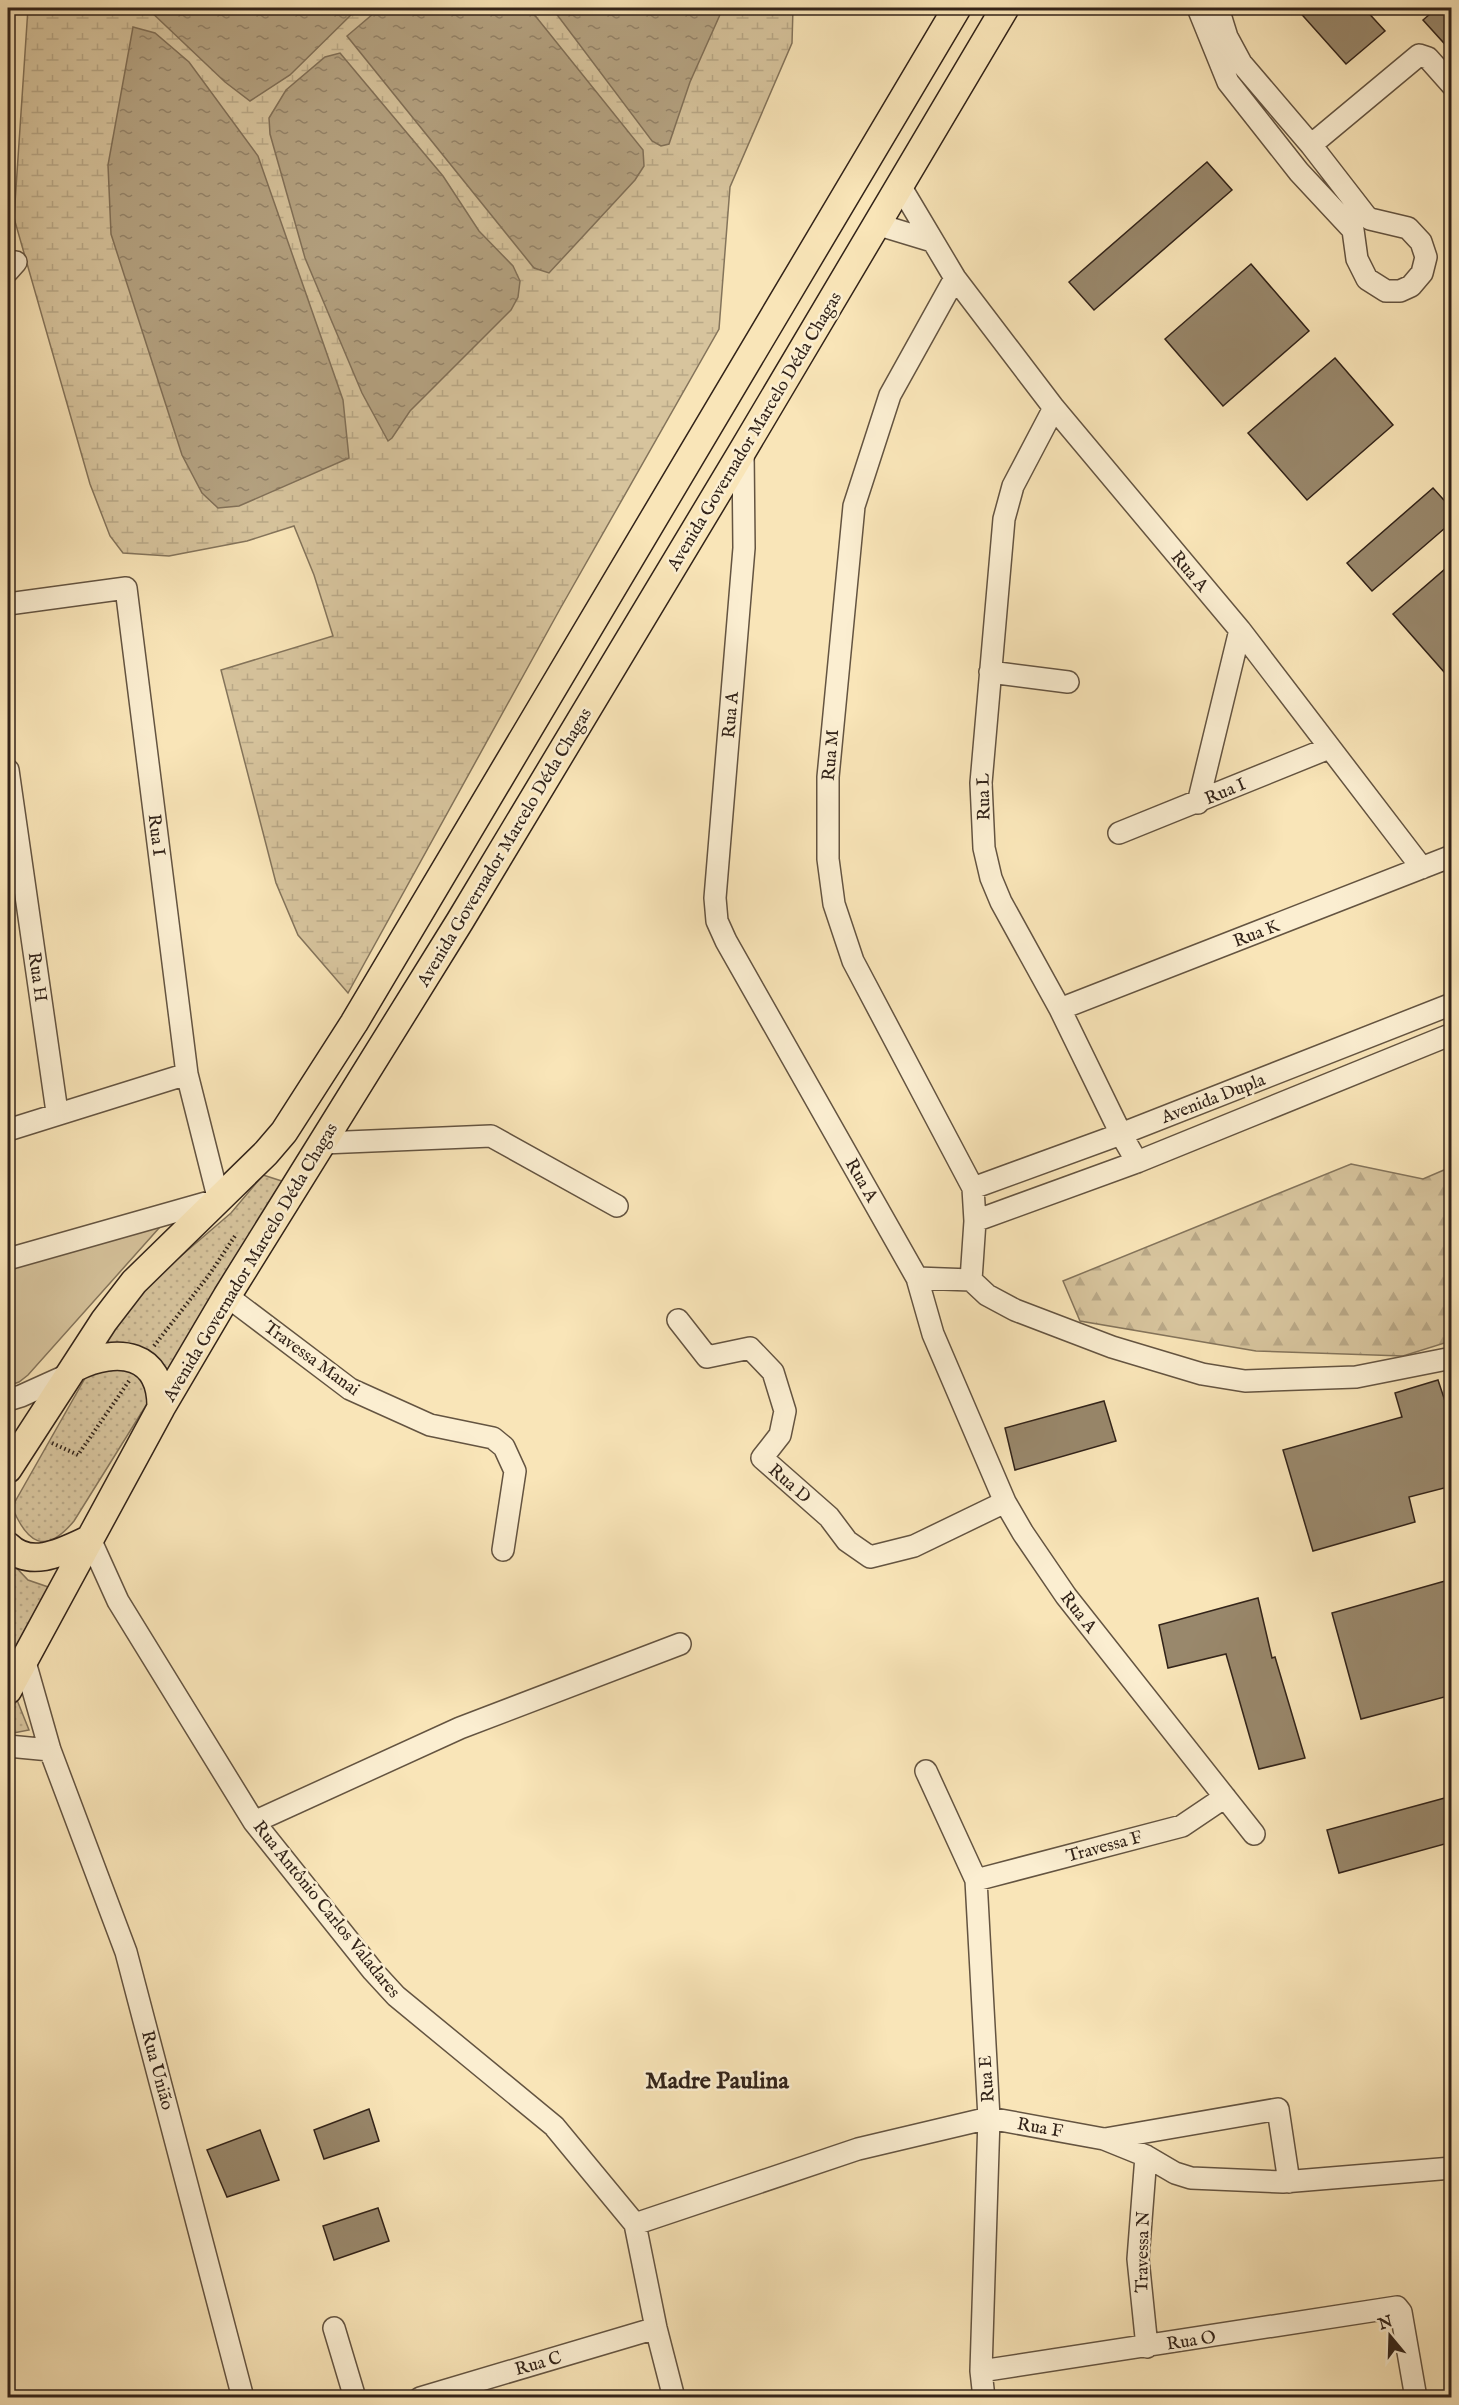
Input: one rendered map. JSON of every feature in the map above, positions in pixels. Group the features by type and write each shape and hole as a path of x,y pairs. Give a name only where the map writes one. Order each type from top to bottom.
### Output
{"main road":[{"name":"Avenida Governador Marcelo Déda Chagas","path":"8,1469 104,1321 134,1282 217,1198 276,1143 354,1023 957,8"},
{"name":"Avenida Governador Marcelo Déda Chagas","path":"8,1690 161,1408 227,1296 323,1143 743,450 1005,8"},
{"path":"74,1370 97,1357 126,1355 142,1362 157,1379 162,1393 161,1408"},
{"path":"8,1546 26,1555 53,1556 90,1539"}],"street":[{"path":"1198,8 1228,82 1299,172 1353,230 1357,259 1367,279 1386,291 1400,291 1411,286 1422,273 1426,257 1421,242 1408,228 1370,219 1241,63 1227,37 1218,8"},
{"path":"1311,145 1419,54 1428,58 1452,85"},
{"name":"Rua A","path":"899,184 955,278 1054,408 1240,630 1422,868"},
{"path":"876,224 932,241"},
{"name":"Rua M","path":"955,278 890,395 854,506 828,777 828,859 834,904 853,961 973,1188 975,1221 971,1280"},
{"name":"Rua L","path":"1054,408 1013,486 1006,505 981,783 984,848 991,879 1001,902 1060,1009 1137,1162"},
{"name":"Rua A","path":"743,450 744,548 715,898 717,921 726,941 917,1278 933,1334 1005,1502 1066,1596 1254,1834"},
{"name":"Rua I","path":"8,604 126,588 186,1074 217,1198"},
{"path":"1198,803 1240,630"},
{"path":"990,672 1068,682"},
{"name":"Rua I","path":"1119,833 1198,803 1329,748"},
{"name":"Rua H","path":"8,770 57,1113"},
{"name":"Rua K","path":"1060,1009 1452,856"},
{"name":"Avenida Dupla","path":"973,1188 1121,1134 1452,1004"},
{"name":"Avenida Dupla","path":"975,1221 1137,1162 1452,1035"},
{"path":"8,1130 186,1074"},
{"path":"323,1143 491,1136 617,1206"},
{"path":"8,1259 217,1198"},
{"path":"917,1278 971,1280 999,1303 1112,1347 1202,1374 1245,1381 1356,1377 1411,1368 1452,1358"},
{"name":"Travessa Manai","path":"227,1296 350,1389 430,1425 493,1438 504,1446 515,1470 503,1550"},
{"name":"Rua D","path":"678,1320 707,1357 750,1348 773,1372 785,1411 780,1435 762,1458 829,1518 846,1541 870,1557 914,1546 1005,1502"},
{"path":"8,1400 74,1370"},
{"name":"Rua Antônio Carlos Valadares","path":"90,1539 118,1601 254,1822 373,1971 396,1996 554,2126 635,2224 656,2328 674,2397"},
{"path":"254,1822 471,1723 680,1644"},
{"name":"Rua União","path":"25,1662 50,1750 126,1952 243,2397"},
{"path":"8,1746 50,1750"},
{"name":"Rua E","path":"926,1770 976,1880 988,2118 981,2371 984,2397"},
{"name":"Travessa F","path":"976,1880 1182,1826 1225,1797"},
{"path":"1104,2139 1278,2109 1289,2182"},
{"name":"Rua F","path":"635,2224 858,2149 988,2118 1104,2139 1146,2156 1175,2173 1191,2178 1289,2182 1452,2168"},
{"name":"Travessa N","path":"1146,2156 1138,2259 1147,2347"},
{"name":"Rua O","path":"981,2371 1399,2308 1416,2397"},
{"path":"334,2328 355,2397"},
{"name":"Rua C","path":"420,2397 656,2328"}],"green space":[{"path":"28,8 793,8 792,43 730,187 719,329 560,609 348,993 298,935 276,883 221,670 333,636 314,575 294,526 247,541 169,556 123,553 110,536 90,484 14,218"},
{"path":"1351,1164 1423,1179 1451,1167 1451,1341 1403,1356 1256,1351 1080,1321 1063,1281"},
{"path":"263,1175 288,1183 167,1376 100,1349 147,1285 231,1213"},
{"path":"168,1218 28,1375 8,1386 8,1266"},
{"path":"99,1366 144,1373 150,1399 74,1521 54,1539 38,1541 24,1529 12,1507 88,1373"},
{"path":"8,1559 28,1580 54,1589 8,1669"},
{"path":"17,1700 29,1730 8,1734 8,1714"}],"water":[{"path":"147,8 358,8 290,75 250,101 225,82"},
{"path":"380,8 529,8 643,150 644,166 635,180 549,273 534,268 347,36"},
{"path":"552,8 723,8 690,82 669,144 661,146 652,141"},
{"path":"133,27 155,33 189,62 258,156 343,400 349,458 239,506 218,508 202,493 182,455 111,234 108,165"},
{"path":"340,53 443,176 479,231 513,266 520,281 518,297 511,310 410,411 388,441 362,393 305,258 270,134 269,118 286,90 325,57"}],"building":[{"path":"1296,8 1364,8 1385,31 1346,64"},
{"path":"1437,8 1452,8 1452,52 1423,20"},
{"path":"1207,162 1232,190 1094,310 1069,282"},
{"path":"1251,264 1309,331 1223,406 1165,339"},
{"path":"1335,358 1393,425 1307,500 1248,433"},
{"path":"1433,488 1452,509 1452,522 1372,591 1347,563"},
{"path":"1452,563 1452,681 1393,614"},
{"path":"1438,1380 1452,1422 1452,1486 1409,1497 1415,1522 1313,1551 1283,1450 1402,1417 1395,1393"},
{"path":"1104,1401 1116,1441 1015,1470 1005,1428"},
{"path":"1452,1579 1452,1695 1361,1719 1332,1613"},
{"path":"1258,1598 1272,1658 1275,1657 1305,1758 1259,1769 1226,1654 1168,1668 1159,1625"},
{"path":"1452,1796 1452,1842 1339,1873 1327,1830"},
{"path":"369,2109 379,2141 324,2159 314,2130"},
{"path":"260,2130 279,2180 227,2197 207,2150"},
{"path":"378,2208 389,2241 334,2260 323,2226"}],"district":[{"name":"Madre Paulina","path":"717,2080"}]}
